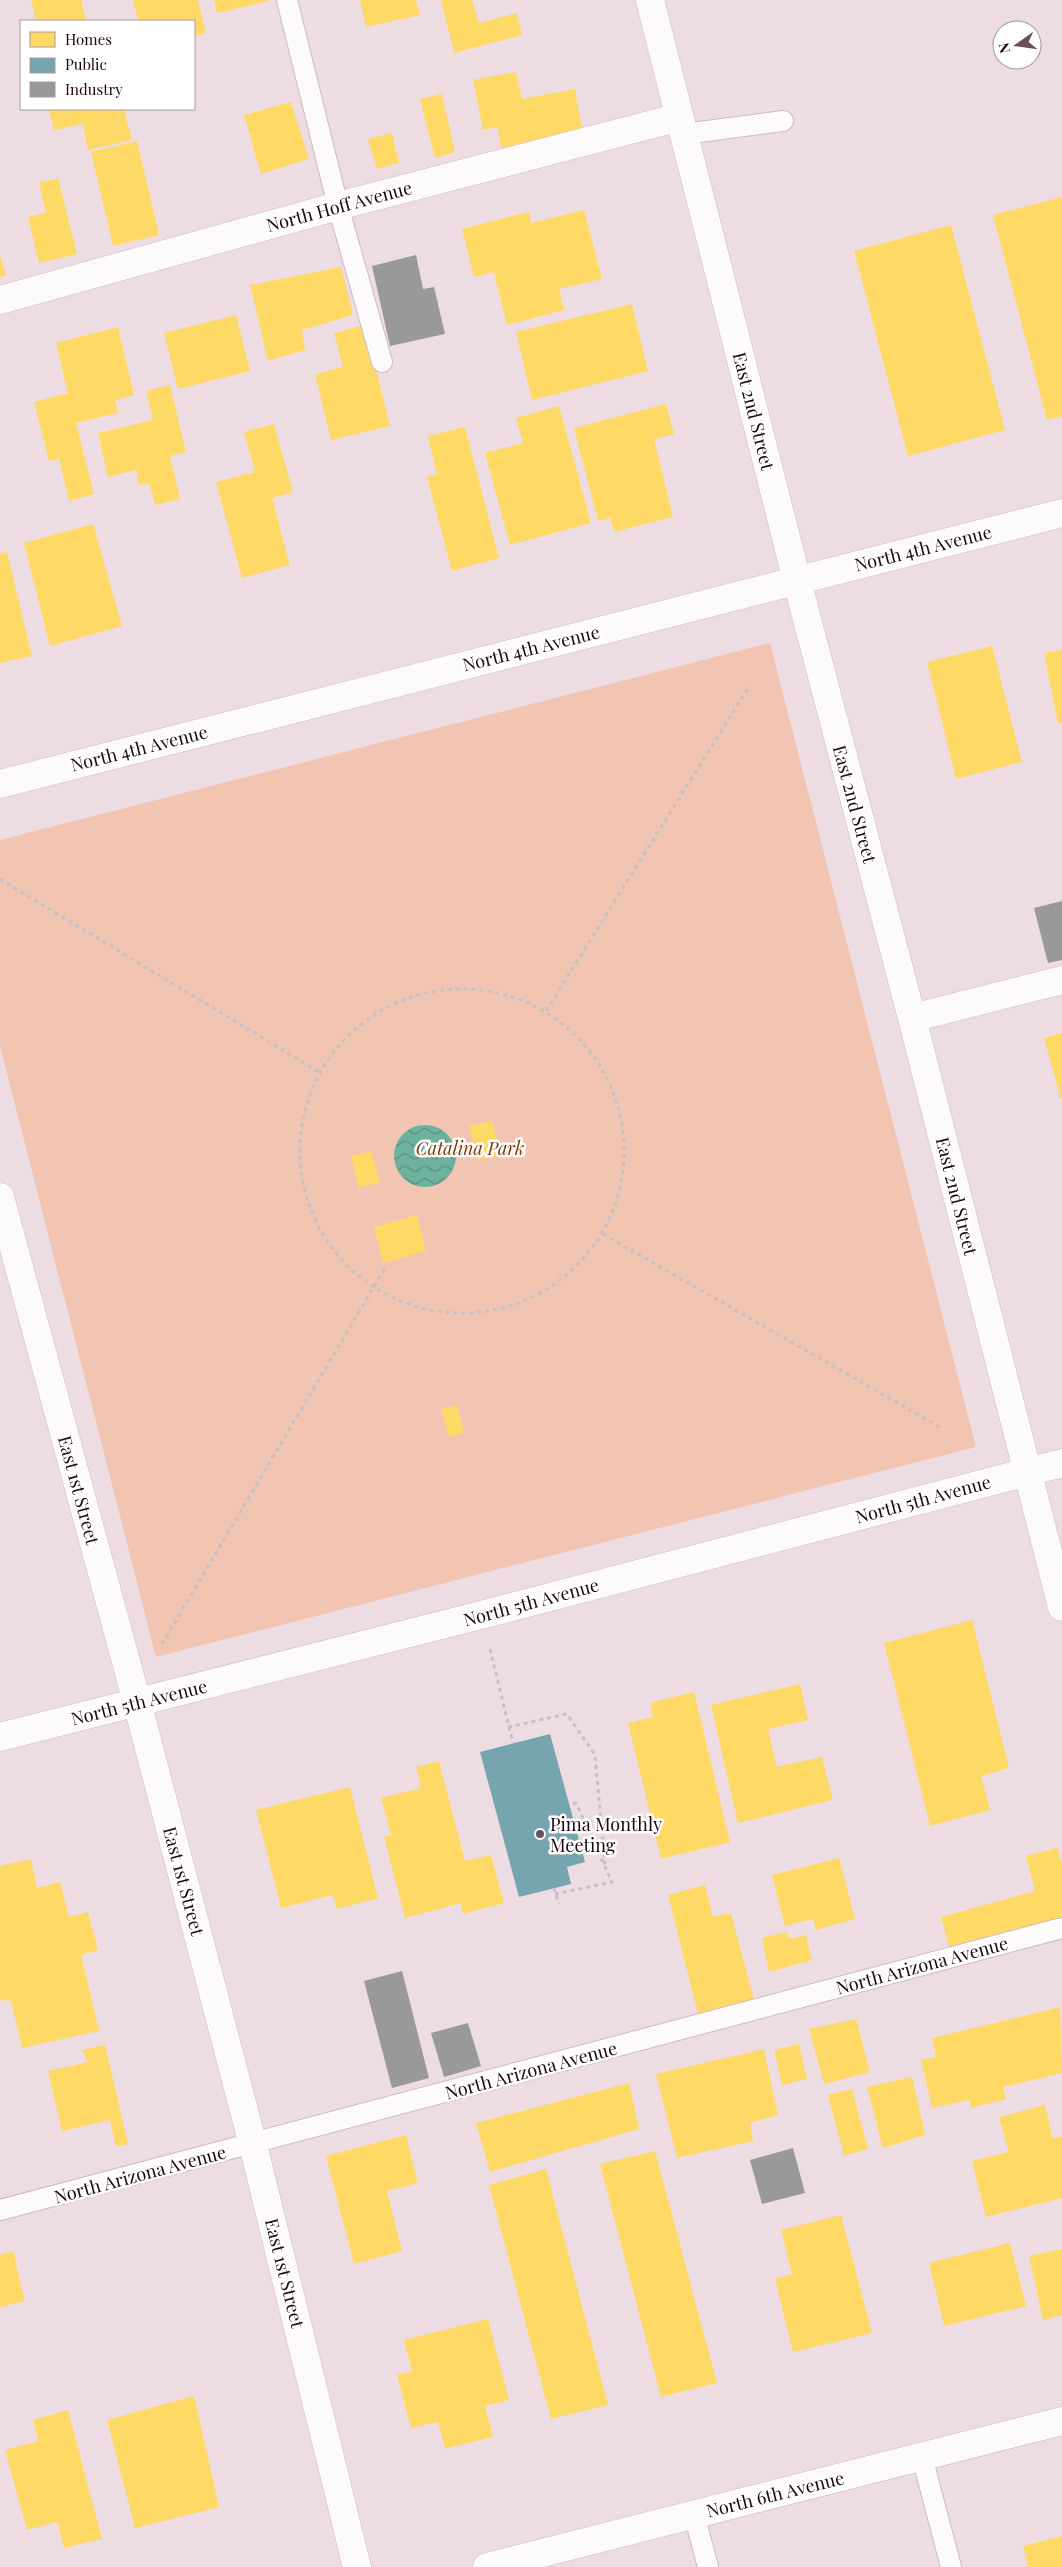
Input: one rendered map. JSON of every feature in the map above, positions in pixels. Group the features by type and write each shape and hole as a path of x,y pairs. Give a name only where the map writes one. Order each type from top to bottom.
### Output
{"street":[{"name":"East 2nd Street","path":"650,0 797,581 912,1018 1062,1607"},
{"name":"North Hoff Avenue","path":"0,300 338,206 682,126"},
{"name":"North 4th Avenue","path":"0,784 1062,513"},
{"path":"912,1018 1062,980"},
{"name":"East 1st Street","path":"0,1197 8,1264 137,1702 253,2144 357,2567"},
{"name":"North 5th Avenue","path":"0,1737 481,1615 1062,1463"},
{"name":"North 6th Avenue","path":"487,2567 1062,2421"}],"lane":[{"path":"287,0 338,206 382,362"},
{"path":"682,126 783,121"},
{"name":"North Arizona Avenue","path":"0,2210 1062,1928"},
{"path":"922,2457 951,2567"},
{"path":"694,2514 708,2567"}],"path":[{"path":"546,1011 750,685"},
{"path":"0,879 319,1072"},
{"path":"463,987 506,994 546,1011 585,1044 612,1087 624,1136 621,1187 603,1234 569,1275 524,1302 473,1314 421,1309 373,1288 337,1256 311,1214 300,1167 302,1118 319,1072 345,1036 379,1009 420,993 463,987"},
{"path":"603,1234 943,1429"},
{"path":"162,1644 385,1268"},
{"path":"481,1615 513,1743"},
{"path":"508,1726 567,1714 595,1754 605,1867"},
{"path":"555,1894 612,1882 576,1803 570,1805"},
{"path":"554,1888 558,1904"}],"green space":[{"name":"Catalina Park","path":"770,643 976,1447 156,1657 0,1046 0,840"}],"water":[{"path":"419,1125 431,1125 447,1134 454,1144 456,1156 454,1168 447,1178 431,1187 419,1187 408,1182 399,1173 394,1162 394,1150 399,1139 408,1130"}],"building: Homes":[{"path":"31,0 81,0 86,20 36,20"},
{"path":"133,0 198,0 206,33 195,36 195,20 138,20"},
{"path":"214,0 268,0 269,1 217,13"},
{"path":"360,0 416,0 420,15 366,27"},
{"path":"441,0 472,0 479,23 517,13 522,35 454,53"},
{"path":"516,72 522,99 575,89 583,135 502,151 497,127 483,130 473,80"},
{"path":"442,94 455,152 435,158 420,99"},
{"path":"291,102 309,159 261,174 244,115"},
{"path":"49,110 124,110 132,140 88,150 83,124 54,130"},
{"path":"392,133 399,163 377,169 368,139"},
{"path":"137,141 159,235 113,246 91,152"},
{"path":"58,178 77,254 39,263 28,217 46,213 39,183"},
{"path":"1062,197 1062,416 1047,420 993,215"},
{"path":"584,210 602,279 559,289 564,310 507,325 494,272 474,277 462,229 529,212 531,223"},
{"path":"951,225 1005,430 908,456 854,251"},
{"path":"0,255 6,275 0,277"},
{"path":"341,267 353,315 302,330 305,350 268,361 250,285"},
{"path":"632,304 648,371 532,400 516,332"},
{"path":"236,315 250,371 178,389 164,333"},
{"path":"365,325 390,426 331,440 315,374 343,367 334,333"},
{"path":"118,327 134,395 115,400 118,413 76,423 94,494 69,501 59,458 49,461 34,402 68,393 56,343"},
{"path":"170,385 186,452 170,456 180,499 155,505 149,483 139,485 136,470 108,477 98,433 153,420 146,391"},
{"path":"666,404 674,434 654,439 673,517 614,532 610,518 598,521 574,428"},
{"path":"559,406 591,523 510,545 485,453 523,443 516,418"},
{"path":"274,424 293,492 272,498 290,565 242,578 216,482 255,472 244,432"},
{"path":"465,427 499,558 452,571 427,477 437,475 428,436"},
{"path":"93,524 122,626 50,646 24,543"},
{"path":"7,552 32,656 0,663 0,553"},
{"path":"992,646 1022,762 956,779 927,662"},
{"path":"1062,650 1062,723 1058,724 1044,653"},
{"path":"1062,1033 1062,1098 1061,1099 1044,1038"},
{"path":"492,1121 501,1155 478,1160 469,1126"},
{"path":"371,1151 380,1182 359,1188 351,1156"},
{"path":"417,1215 426,1251 383,1263 374,1227"},
{"path":"457,1405 464,1432 449,1437 441,1409"},
{"path":"972,1620 1009,1768 981,1776 990,1810 930,1826 884,1643"},
{"path":"800,1684 808,1720 768,1729 777,1767 822,1757 833,1800 738,1823 711,1705"},
{"path":"694,1692 730,1842 661,1859 628,1723 653,1717 650,1703"},
{"path":"439,1761 465,1861 491,1855 504,1903 463,1914 461,1903 405,1918 384,1837 391,1835 381,1798 421,1788 416,1767"},
{"path":"350,1787 378,1898 337,1909 333,1895 281,1908 256,1810"},
{"path":"1057,1848 1062,1864 1062,1918 950,1950 941,1917 1035,1891 1026,1856"},
{"path":"839,1858 855,1919 816,1930 813,1919 785,1926 772,1875"},
{"path":"31,1859 37,1888 60,1882 69,1917 88,1912 98,1950 81,1955 99,2031 22,2048 11,2001 0,2000 0,1866"},
{"path":"705,1885 713,1917 731,1913 754,2000 698,2014 668,1895"},
{"path":"787,1932 789,1939 806,1935 812,1960 769,1972 762,1938"},
{"path":"1060,2007 1062,2073 1003,2087 1006,2099 971,2108 969,2100 932,2108 921,2060 936,2057 932,2038"},
{"path":"856,2019 870,2072 824,2084 809,2029"},
{"path":"799,2044 807,2079 782,2085 774,2050"},
{"path":"105,2045 128,2144 116,2146 110,2120 62,2131 48,2071 88,2062 82,2050"},
{"path":"764,2049 778,2115 750,2123 753,2141 677,2158 656,2074"},
{"path":"912,2077 925,2135 883,2148 867,2087"},
{"path":"629,2083 639,2129 490,2172 476,2123"},
{"path":"852,2089 868,2149 844,2156 828,2095"},
{"path":"1045,2105 1053,2139 1062,2136 1062,2198 986,2217 972,2161 1009,2152 999,2117"},
{"path":"406,2135 418,2183 387,2191 402,2251 354,2264 326,2156"},
{"path":"655,2151 717,2383 661,2397 600,2164"},
{"path":"546,2169 608,2405 551,2419 489,2185"},
{"path":"841,2215 872,2333 793,2352 775,2279 792,2274 781,2230"},
{"path":"1010,2243 1026,2306 944,2326 929,2263"},
{"path":"1062,2249 1062,2315 1043,2320 1029,2256"},
{"path":"13,2251 25,2301 0,2307 0,2255"},
{"path":"488,2319 509,2400 485,2406 493,2437 445,2449 438,2422 411,2428 397,2375 412,2371 404,2340"},
{"path":"194,2396 219,2507 135,2528 107,2420"},
{"path":"68,2410 102,2539 64,2548 57,2522 27,2530 5,2450 38,2441 33,2420"},
{"path":"1062,2536 1062,2567 1028,2567 1023,2546"}],"building: Public":[{"name":"Pima Monthly Meeting","path":"550,1734 585,1862 567,1867 571,1884 519,1897 480,1752"}],"building: Industry":[{"path":"416,255 423,289 434,287 445,334 390,346 372,266"},
{"path":"1062,901 1062,960 1048,963 1034,908"},
{"path":"402,1971 429,2078 392,2088 364,1981"},
{"path":"468,2023 481,2066 444,2077 431,2033"},
{"path":"793,2148 805,2193 762,2204 750,2160"}],"place":[{"name":"Pima Monthly Meeting","path":"540,1834"}]}
